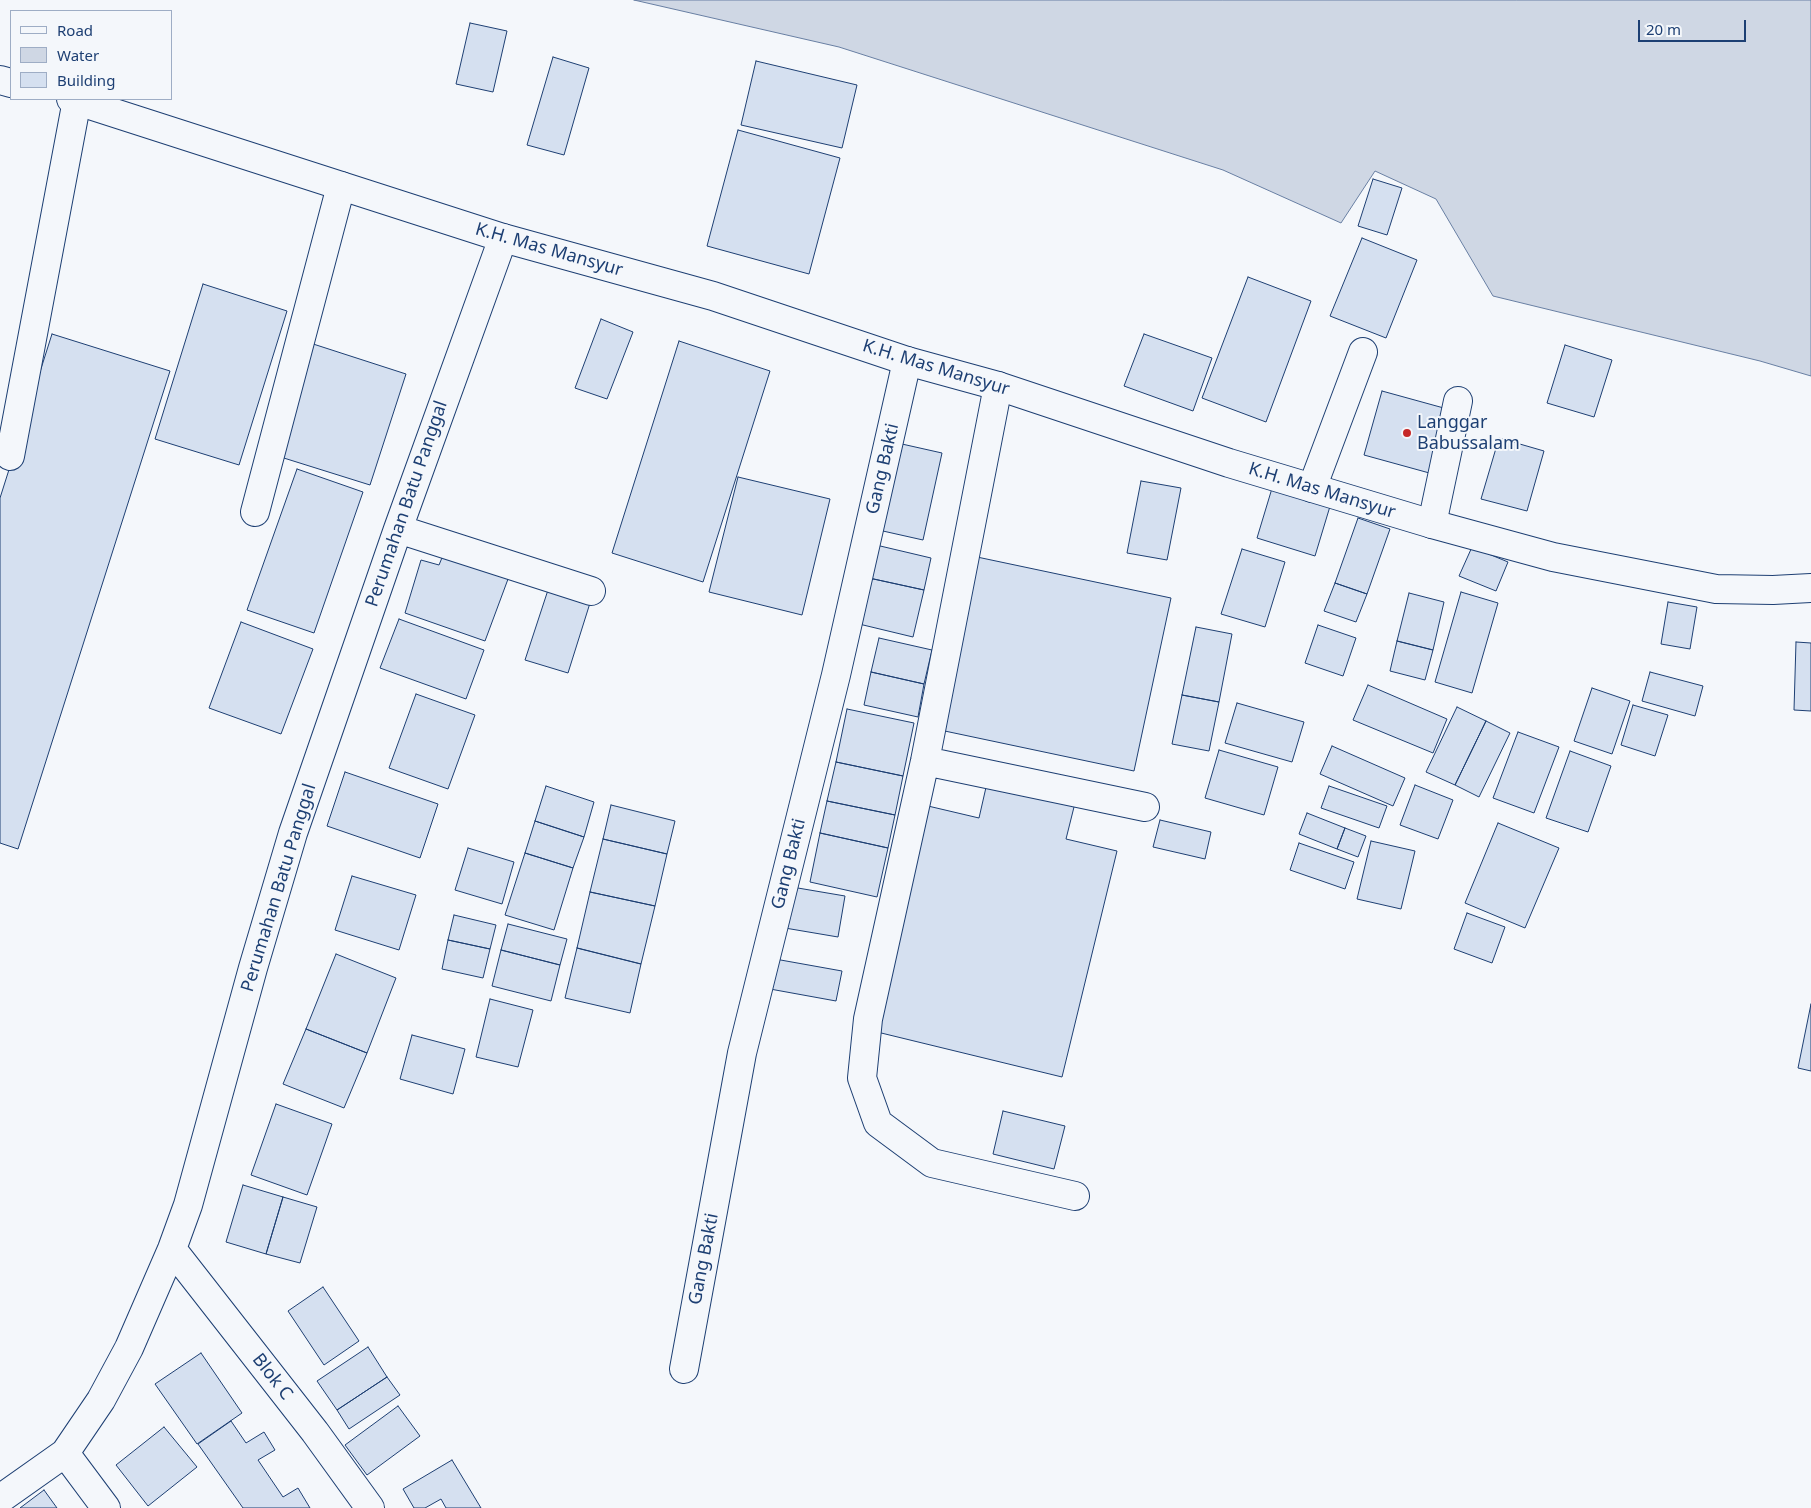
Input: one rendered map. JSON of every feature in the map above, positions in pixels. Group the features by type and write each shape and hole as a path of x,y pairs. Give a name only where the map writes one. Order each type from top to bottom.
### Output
{"street":[{"name":"K.H. Mas Mansyur","path":"74,100 502,238 713,296 907,361 998,386 1230,463 1432,524 1553,557 1716,589 1773,590 1811,588"},
{"path":"10,456 74,100"},
{"path":"256,512 341,186"},
{"name":"Perumahan Batu Panggal","path":"0,1499 65,1453 101,1400 129,1348 172,1249 188,1205 253,968 293,833 398,529 502,238"},
{"path":"1312,488 1363,352"},
{"name":"Gang Bakti","path":"684,1369 742,1053 836,675 907,361"},
{"path":"998,386 925,761 868,1019 862,1078 878,1123 932,1163 1075,1196"},
{"path":"1432,524 1458,400"},
{"path":"398,529 591,591"},
{"path":"925,761 1145,807"},
{"name":"Blok C","path":"172,1249 315,1432 370,1508"},
{"path":"65,1453 106,1508"}],"water":[{"path":"634,0 1811,0 1811,376 1760,361 1493,296 1436,199 1375,171 1341,223 1223,170 839,47"}],"building":[{"path":"470,23 507,31 493,92 456,84"},
{"path":"553,57 589,68 564,155 527,145"},
{"path":"756,61 857,85 842,148 741,125"},
{"path":"738,130 840,158 809,274 707,246"},
{"path":"1373,179 1402,188 1387,235 1358,226"},
{"path":"1362,238 1417,260 1386,338 1330,316"},
{"path":"1248,277 1311,301 1266,422 1202,398"},
{"path":"203,284 287,311 239,465 155,439"},
{"path":"601,319 633,332 607,399 575,388"},
{"path":"52,334 170,371 18,849 0,843 0,498"},
{"path":"1144,334 1212,358 1193,411 1124,386"},
{"path":"679,341 770,371 703,582 612,553"},
{"path":"307,342 406,374 370,485 271,454"},
{"path":"1565,345 1612,360 1594,417 1547,403"},
{"name":"Langgar Babussalam","path":"1382,391 1451,410 1433,474 1364,455"},
{"path":"1499,438 1544,451 1527,511 1481,499"},
{"path":"893,442 942,453 923,540 874,529"},
{"path":"297,469 363,492 314,633 247,610"},
{"path":"738,477 830,499 802,615 709,592"},
{"path":"1141,481 1181,488 1167,560 1127,553"},
{"path":"1273,485 1331,503 1315,556 1257,538"},
{"path":"1358,518 1390,529 1367,594 1335,583"},
{"path":"876,545 931,558 924,590 869,578"},
{"path":"1472,547 1508,562 1496,591 1459,576"},
{"path":"446,548 511,571 485,641 405,613 421,560 439,565"},
{"path":"1242,549 1285,562 1265,627 1221,614"},
{"path":"977,557 1171,598 1134,771 940,730"},
{"path":"869,578 924,590 913,637 859,624"},
{"path":"1335,583 1367,594 1356,622 1324,611"},
{"path":"548,590 590,603 568,673 525,660"},
{"path":"1461,592 1498,603 1472,693 1435,682"},
{"path":"1409,593 1444,602 1433,650 1397,641"},
{"path":"1668,602 1697,607 1690,649 1661,644"},
{"path":"399,619 484,650 466,699 380,668"},
{"path":"241,622 313,649 281,734 209,708"},
{"path":"1318,625 1356,638 1343,676 1305,663"},
{"path":"1196,627 1232,634 1219,702 1182,695"},
{"path":"879,638 932,650 924,684 871,672"},
{"path":"1397,641 1433,650 1425,680 1390,671"},
{"path":"1796,642 1811,643 1811,711 1794,710"},
{"path":"871,672 924,684 918,717 864,705"},
{"path":"1650,672 1703,686 1695,716 1642,701"},
{"path":"1368,685 1447,719 1433,753 1353,720"},
{"path":"1592,688 1630,701 1612,754 1574,741"},
{"path":"416,694 475,715 448,789 389,768"},
{"path":"1182,695 1219,702 1209,751 1172,744"},
{"path":"1237,703 1304,722 1292,762 1225,743"},
{"path":"1633,705 1668,715 1655,756 1621,745"},
{"path":"1457,707 1486,721 1455,785 1426,772"},
{"path":"847,709 914,723 903,776 836,762"},
{"path":"1486,721 1510,733 1479,797 1455,785"},
{"path":"1518,732 1559,747 1534,813 1493,798"},
{"path":"1332,746 1405,778 1393,806 1320,774"},
{"path":"1219,750 1278,767 1264,815 1205,798"},
{"path":"1570,751 1611,766 1588,832 1546,818"},
{"path":"836,762 903,776 895,815 827,801"},
{"path":"345,772 438,804 420,858 327,826"},
{"path":"987,783 1075,803 1066,839 1117,851 1062,1077 873,1031 928,806 979,818"},
{"path":"1415,785 1453,800 1438,839 1400,825"},
{"path":"546,786 594,802 584,837 535,821"},
{"path":"1329,786 1387,806 1379,828 1321,808"},
{"path":"827,801 895,815 888,848 820,833"},
{"path":"611,805 675,821 667,854 603,839"},
{"path":"1307,813 1345,828 1337,849 1299,834"},
{"path":"1160,820 1211,832 1205,859 1153,847"},
{"path":"535,821 584,837 573,868 525,853"},
{"path":"1498,823 1559,848 1525,928 1465,903"},
{"path":"1345,828 1366,836 1358,857 1337,849"},
{"path":"820,833 888,848 877,897 810,882"},
{"path":"603,839 667,854 655,906 590,892"},
{"path":"1371,841 1415,851 1401,909 1357,899"},
{"path":"1299,843 1354,862 1345,889 1290,870"},
{"path":"468,848 514,862 502,904 455,890"},
{"path":"525,853 573,868 554,930 505,915"},
{"path":"352,876 416,895 399,950 335,930"},
{"path":"786,886 845,896 838,937 779,927"},
{"path":"590,892 655,906 641,964 577,948"},
{"path":"1467,913 1505,927 1492,963 1454,949"},
{"path":"454,915 496,925 490,949 448,940"},
{"path":"508,924 567,939 560,965 501,950"},
{"path":"448,940 490,949 483,978 442,969"},
{"path":"577,948 641,964 630,1013 565,998"},
{"path":"501,950 560,965 551,1001 492,986"},
{"path":"336,954 396,978 367,1053 306,1029"},
{"path":"775,959 842,971 836,1001 770,989"},
{"path":"490,999 533,1010 518,1067 476,1057"},
{"path":"1811,1004 1811,1071 1798,1068"},
{"path":"306,1029 367,1053 344,1108 283,1084"},
{"path":"412,1035 465,1049 453,1094 400,1079"},
{"path":"276,1104 332,1124 307,1195 251,1175"},
{"path":"1003,1111 1065,1126 1054,1169 993,1154"},
{"path":"243,1185 283,1197 266,1254 226,1242"},
{"path":"283,1197 317,1207 300,1263 266,1254"},
{"path":"323,1287 359,1341 324,1365 288,1311"},
{"path":"368,1347 387,1377 337,1410 317,1381"},
{"path":"201,1353 242,1413 197,1444 155,1384"},
{"path":"387,1377 400,1395 349,1429 337,1410"},
{"path":"398,1406 420,1436 367,1475 345,1445"},
{"path":"231,1421 246,1443 264,1432 275,1450 258,1460 283,1497 298,1488 310,1508 243,1508 198,1444"},
{"path":"164,1427 197,1467 148,1506 116,1465"},
{"path":"452,1460 481,1508 446,1508 441,1499 425,1508 414,1508 403,1489"},
{"path":"44,1490 57,1508 20,1508"}],"place":[{"name":"Langgar Babussalam","path":"1407,433"}]}
